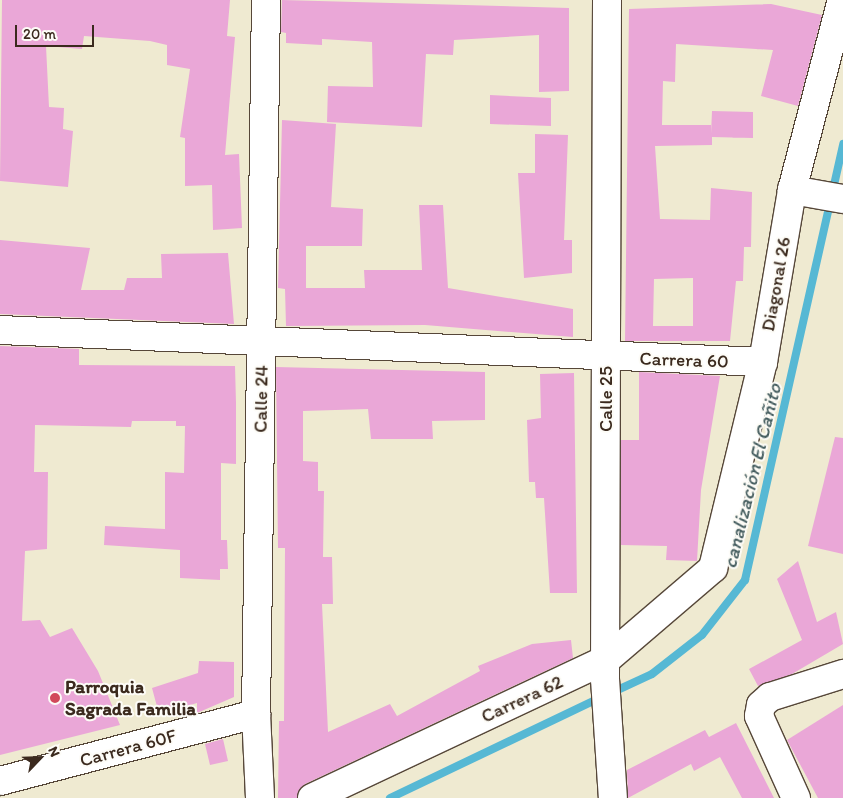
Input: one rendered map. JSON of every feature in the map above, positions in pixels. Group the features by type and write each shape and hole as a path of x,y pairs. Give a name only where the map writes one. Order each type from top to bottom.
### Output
{"street":[{"name":"Calle 24","path":"260,798 256,714 266,0"},
{"name":"Calle 25","path":"607,0 606,669 613,798"},
{"name":"Diagonal 26","path":"712,568 763,362 796,191 842,0"},
{"path":"796,191 843,199"},
{"name":"Carrera 60","path":"0,330 606,357 763,362"},
{"name":"Carrera 62","path":"312,798 606,669 712,568"},
{"path":"796,798 759,716 762,705 778,694 843,674"},
{"name":"Carrera 60F","path":"0,782 256,714"}],"building":[{"path":"2,0 230,0 227,36 235,37 225,155 239,154 242,228 213,230 212,185 185,186 185,138 180,137 190,69 167,65 167,45 150,41 84,36 82,49 46,46 49,107 64,108 63,129 73,131 68,187 0,181"},
{"path":"282,0 569,8 569,91 539,92 539,35 454,40 453,55 426,54 422,127 327,122 328,86 373,87 372,42 322,39 322,45 286,43 286,33 281,32"},
{"path":"771,4 822,15 798,106 761,96 773,50 676,44 675,82 663,81 662,125 711,125 711,134 712,111 753,112 753,138 712,137 712,145 655,146 660,219 710,220 711,188 752,192 751,247 744,247 743,281 736,281 730,341 625,341 629,9","holes":["693,278 693,326 653,326 654,279"]},
{"path":"490,95 551,98 551,126 490,124"},
{"path":"282,120 336,124 331,207 363,209 362,246 306,246 306,288 365,288 364,270 422,270 419,205 443,205 448,288 573,309 573,337 425,325 286,326 285,289 278,288"},
{"path":"535,134 568,135 564,240 572,240 572,273 524,278 518,173 535,173"},
{"path":"0,240 90,248 81,290 124,290 127,278 162,278 161,254 228,253 234,324 0,314"},
{"path":"0,346 79,349 79,365 235,366 236,464 221,463 221,540 227,540 228,569 220,569 220,580 180,578 180,550 104,545 105,526 165,529 165,472 184,473 185,426 176,426 176,421 132,421 131,427 35,425 34,472 48,472 47,549 25,551 22,621 40,620 50,637 72,628 98,671 120,725 0,755"},
{"path":"276,367 485,372 485,420 432,421 433,439 371,439 368,409 303,411 303,461 318,462 318,491 324,491 323,557 332,557 333,604 322,604 328,732 390,704 397,716 480,671 478,666 532,644 571,640 573,658 305,784 297,798 278,798 279,721 284,721 285,548 278,548"},
{"path":"639,372 720,376 701,490 697,561 666,560 667,546 621,545 621,440 639,440"},
{"path":"574,373 577,593 550,593 544,498 536,498 535,482 529,482 527,420 541,418 540,374"},
{"path":"835,437 843,438 843,554 808,546"},
{"path":"798,561 817,622 836,612 843,644 792,674 758,686 749,669 802,640 777,579"},
{"path":"199,661 234,662 234,697 197,713 197,703 159,714 152,688 198,673"},
{"path":"843,705 843,798 818,798 787,740"},
{"path":"736,723 774,798 742,798 720,757 694,771 691,764 628,798 627,770 705,730 709,737"},
{"path":"223,739 228,761 210,765 205,744"}],"waterway":[{"name":"canalización El Cañito","path":"611,693 652,674 702,635 745,580 843,144"},
{"name":"canalización El Cañito","path":"390,798 600,698"}],"place":[{"name":"Parroquia Sagrada Familia","path":"55,698"}]}
